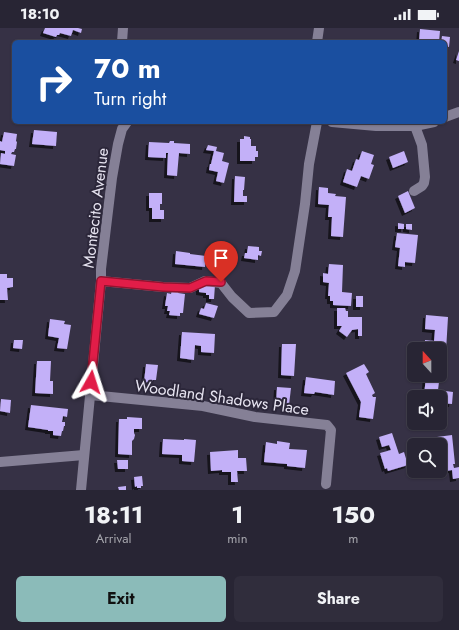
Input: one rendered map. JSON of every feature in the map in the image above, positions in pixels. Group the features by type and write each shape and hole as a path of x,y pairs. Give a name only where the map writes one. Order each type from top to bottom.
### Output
{"street":[{"path":"122,40 123,28"},
{"path":"317,40 319,28"},
{"path":"447,116 459,112"},
{"name":"Montecito Avenue","path":"81,490 101,269 112,178 118,144 122,130 126,124"},
{"path":"101,281 190,288 206,281 221,282 232,297 249,313 274,312 287,295 295,271 305,204 309,164 317,124"},
{"path":"354,124 376,126 415,126 424,124"},
{"path":"414,191 422,186 425,177 422,145 415,126"},
{"name":"Woodland Shadows Place","path":"90,396 203,406 255,417 327,426 331,430 326,484"},
{"path":"0,462 84,455"}],"building":[{"path":"45,28 82,29 81,33 73,30 71,36 60,33 56,37 43,33"},
{"path":"420,29 440,31 439,40 419,40"},
{"path":"442,36 450,37 449,47 447,46 447,40 441,40"},
{"path":"459,51 459,61 456,60"},
{"path":"34,130 57,132 56,146 32,144"},
{"path":"4,132 17,134 16,149 11,154 16,155 14,166 0,164 1,153 5,154 5,151 0,150 0,141 2,142"},
{"path":"244,136 250,137 251,146 256,146 258,157 255,157 255,161 240,161 240,139 244,139"},
{"path":"170,141 174,141 174,143 190,144 190,154 179,153 177,176 167,175 168,153 166,153 166,158 148,157 149,142 169,143"},
{"path":"208,145 217,147 216,151 224,153 222,161 229,163 224,183 216,181 218,172 209,170 214,151 206,150"},
{"path":"362,151 374,155 371,164 374,165 369,179 361,176 357,187 343,182 347,169 352,171 356,159 359,160"},
{"path":"404,151 408,162 393,168 389,157"},
{"path":"235,176 245,177 243,196 247,196 247,202 234,202"},
{"path":"319,187 328,188 328,193 336,194 335,196 346,197 343,237 331,236 332,217 328,217 329,205 318,204"},
{"path":"408,191 415,208 405,213 398,196"},
{"path":"149,193 162,193 162,204 160,204 160,210 164,210 164,219 152,219 152,208 149,208"},
{"path":"398,223 404,224 404,229 398,229"},
{"path":"406,224 412,224 412,230 406,229"},
{"path":"397,233 418,235 415,263 405,262 405,267 398,266 400,248 395,247"},
{"path":"248,246 259,247 259,251 262,251 261,256 258,255 258,260 244,258 245,253 247,253"},
{"path":"176,251 206,256 205,267 175,264"},
{"path":"329,264 343,265 342,292 352,293 351,306 333,305 333,301 330,301 330,296 328,296 329,283 323,282 323,273 328,274"},
{"path":"0,274 7,274 7,278 13,278 13,287 7,288 8,300 0,300"},
{"path":"215,285 214,299 209,299 209,295 199,292 199,286"},
{"path":"172,290 185,294 183,313 180,313 180,316 169,315 170,311 167,311 168,306 165,306 167,293 171,294"},
{"path":"356,296 363,296 363,307 356,307"},
{"path":"206,303 218,306 214,318 199,314 201,308 204,309"},
{"path":"337,308 345,308 346,311 348,311 348,317 362,317 362,336 358,336 358,329 352,330 347,337 339,331 342,326 337,326"},
{"path":"426,315 448,317 447,342 425,342 425,340 434,341 435,330 425,329"},
{"path":"50,319 65,321 64,324 71,325 67,349 57,348 59,338 48,336"},
{"path":"182,332 215,334 214,353 201,352 201,346 195,345 194,360 180,358"},
{"path":"14,340 23,340 22,349 13,348"},
{"path":"282,344 296,344 294,376 281,375"},
{"path":"37,361 51,361 50,381 53,381 53,394 35,393"},
{"path":"146,364 158,365 156,380 153,380 152,383 144,382"},
{"path":"364,364 369,372 366,374 375,393 372,395 373,397 376,397 373,419 359,417 361,402 346,373"},
{"path":"306,377 335,381 334,395 315,392 314,394 304,393"},
{"path":"425,382 439,382 438,390 425,390"},
{"path":"277,387 291,388 289,405 276,404"},
{"path":"447,391 453,392 452,404 447,404"},
{"path":"1,399 11,400 10,413 0,411"},
{"path":"31,405 68,409 67,417 63,416 62,422 65,422 65,426 61,436 53,435 53,431 28,427"},
{"path":"127,417 142,418 142,429 134,429 135,435 132,441 132,455 118,454 119,419 127,419"},
{"path":"392,433 399,454 404,452 407,465 388,471 387,468 385,469 380,453 391,450 389,445 382,447 379,437"},
{"path":"452,435 455,464 453,464 454,468 459,467 459,478 453,479 452,470 447,471 447,438 437,437"},
{"path":"163,439 196,440 194,462 182,461 182,455 162,454"},
{"path":"277,441 290,443 289,449 307,450 305,468 287,466 287,464 264,462 266,442 277,444"},
{"path":"238,450 238,458 246,458 247,471 237,471 238,482 231,482 231,472 222,472 222,470 211,471 210,452"},
{"path":"117,460 128,460 128,469 118,469"},
{"path":"142,476 143,486 141,486 141,488 137,488 137,486 135,487 134,477"},
{"path":"126,486 126,490 119,490 118,487"}],"route":[{"path":"91,382 101,281 190,288 206,281 221,282"}]}
